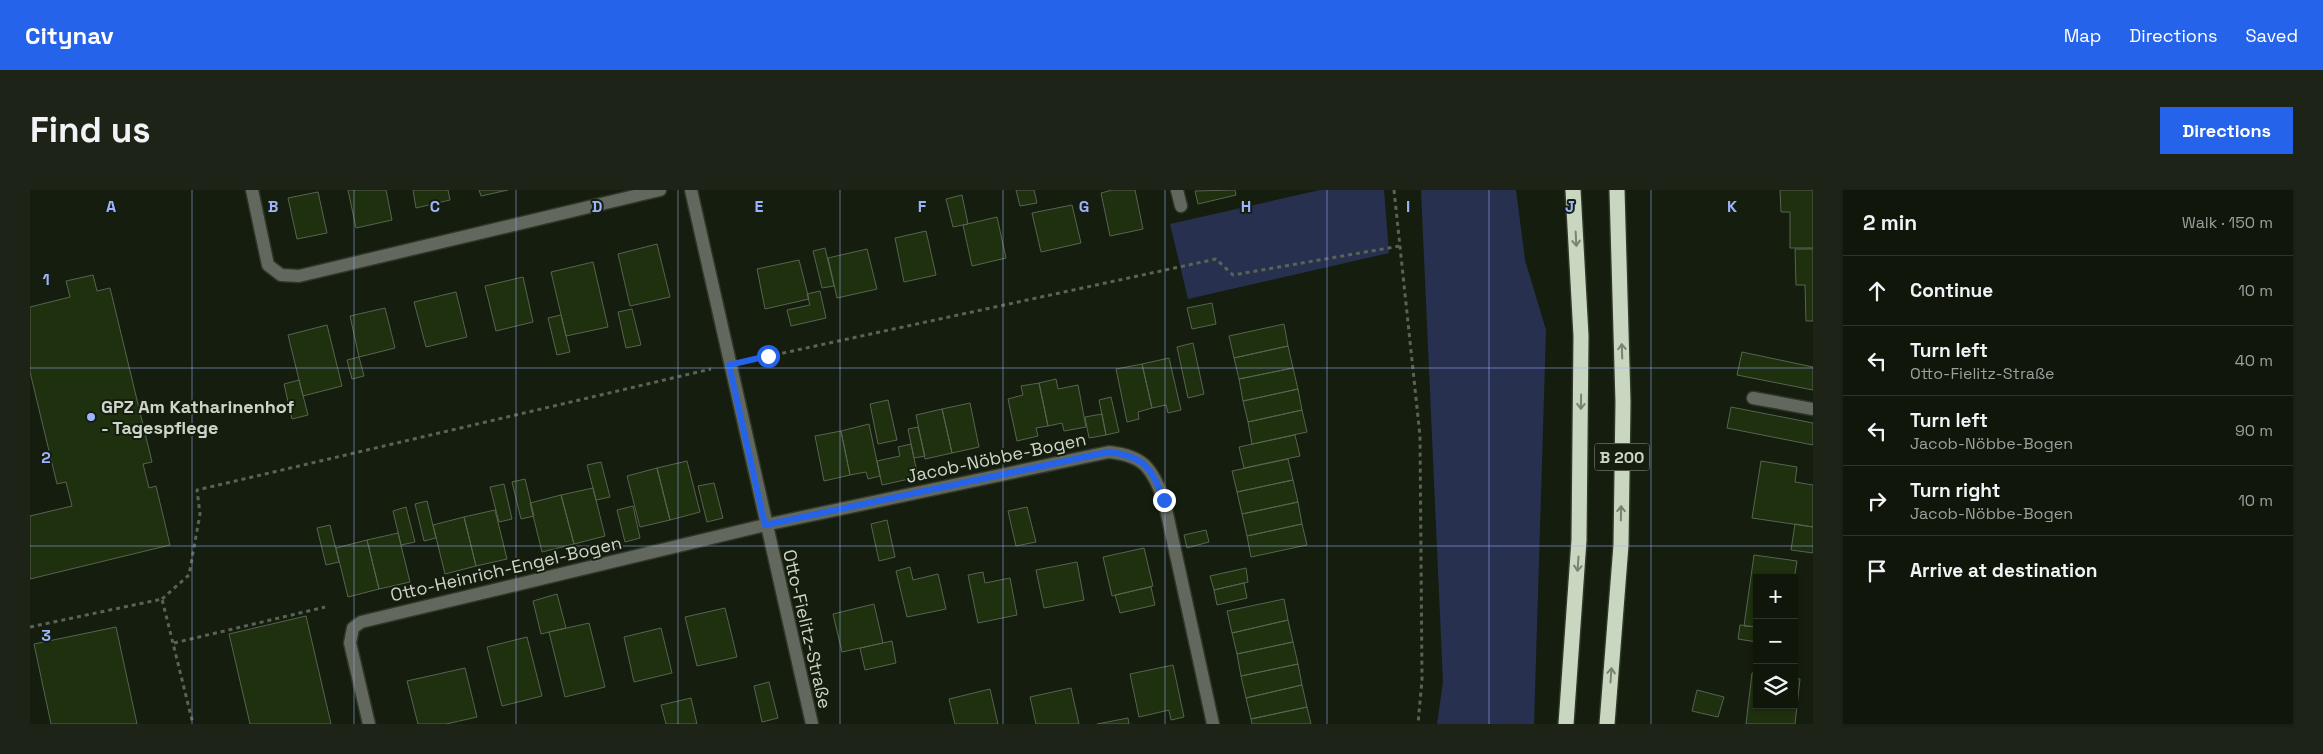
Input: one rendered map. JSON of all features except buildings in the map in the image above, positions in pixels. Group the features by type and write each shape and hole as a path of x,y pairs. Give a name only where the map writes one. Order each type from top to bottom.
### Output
{"highway":[{"name":"B 200","path":"1566,724 1580,540 1581,336 1573,190"},
{"name":"B 200","path":"1607,724 1621,536 1623,402 1617,190"}],"street":[{"path":"252,190 268,265 281,275 299,276 660,190"},
{"name":"Otto-Fielitz-Straße","path":"691,190 765,525 812,724"},
{"path":"1177,190 1181,206"},
{"path":"1753,398 1813,409"},
{"name":"Jacob-Nöbbe-Bogen","path":"765,525 1108,452 1126,454 1142,462 1154,475 1164,500 1213,724"},
{"name":"Otto-Heinrich-Engel-Bogen","path":"369,724 350,644 353,628 361,622 765,525"}],"path":[{"path":"1394,190 1420,436 1422,680 1418,724"},
{"path":"30,627 162,599 189,575 200,514 198,490 729,365 1216,259 1233,276 1400,246"},
{"path":"162,599 192,724"},
{"path":"174,643 325,607"}],"shaded area":[{"path":"1320,190 1384,190 1389,253 1188,299 1170,224"},
{"path":"1421,190 1516,190 1525,260 1546,330 1534,724 1437,724 1443,682"}],"place":[{"name":"GPZ Am Katharinenhof - Tagespflege","path":"91,417"}],"route":[{"path":"768,356 729,365 765,525 1108,452 1126,454 1142,462 1154,475 1164,500"}]}
